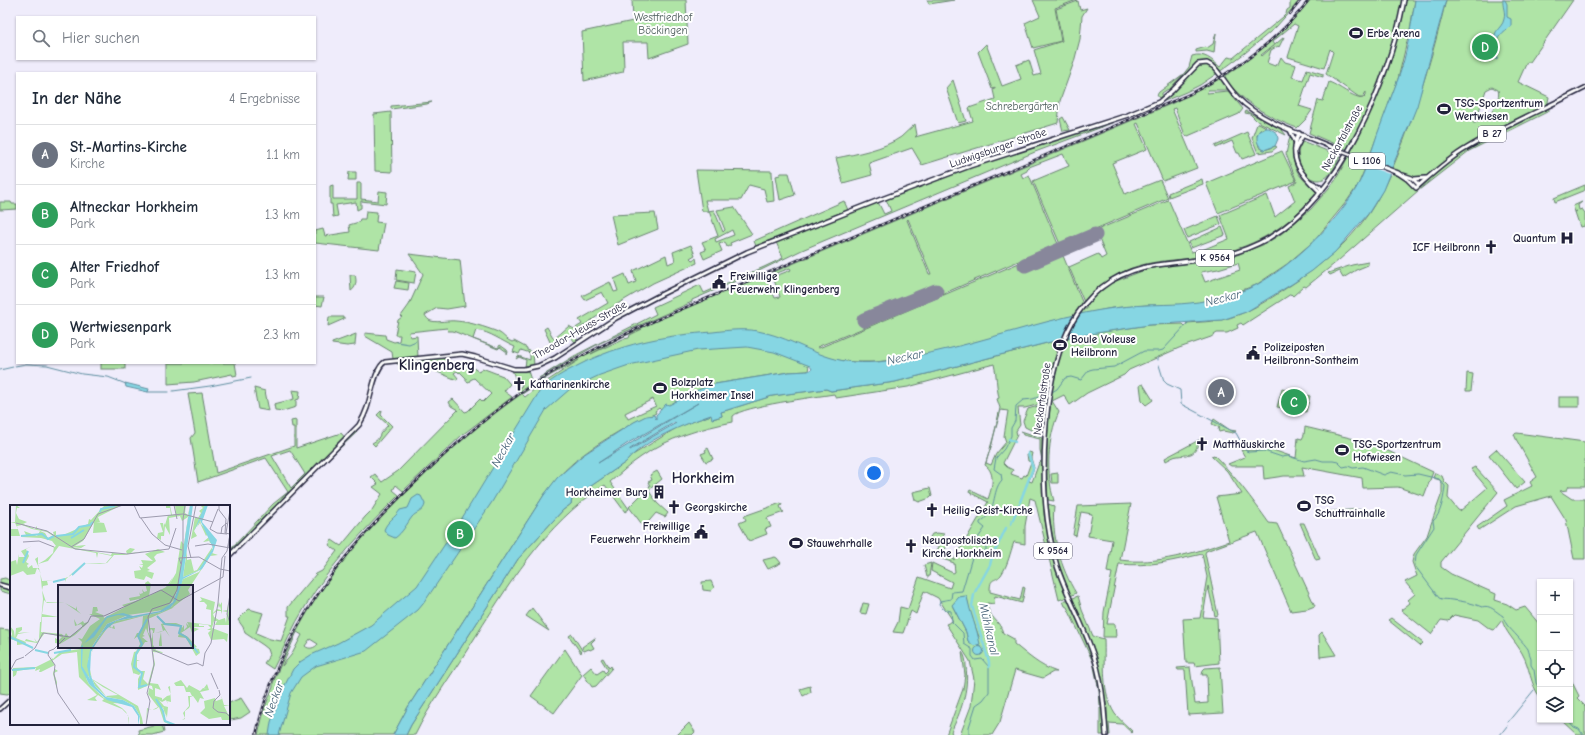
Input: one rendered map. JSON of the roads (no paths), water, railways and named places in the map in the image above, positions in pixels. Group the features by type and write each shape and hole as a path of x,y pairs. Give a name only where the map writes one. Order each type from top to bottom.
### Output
{"main road":[{"name":"Neckartalstraße","path":"1106,735 1102,689 1094,654 1064,585 1058,567 1051,540 1045,488 1048,405 1057,357 1067,330 1085,303 1106,285 1126,273 1150,266 1214,258 1250,247 1283,229 1308,206 1328,182 1352,143 1376,93 1398,31 1404,0"},
{"name":"Ludwigsburger Straße","path":"776,240 976,164 1128,115 1158,102 1173,90 1198,64 1206,63 1214,67 1239,99 1255,111 1290,130"},
{"name":"B 27","path":"1416,188 1466,149 1489,135 1585,88"},
{"path":"1290,130 1296,141"},
{"name":"L 1106","path":"1290,130 1412,178"},
{"path":"1299,134 1296,141 1295,150 1299,170 1321,191"},
{"path":"1295,150 1303,135"},
{"name":"L 1106","path":"1398,173 1416,188"},
{"path":"1412,178 1428,178"},
{"path":"1412,178 1419,185"},
{"path":"1312,182 1319,184 1328,182"},
{"name":"Theodor-Heuss-Straße","path":"230,555 355,429 364,417 368,408 378,370 382,363 462,354 510,368 524,369 538,366 555,358 616,318 747,252 776,240"},
{"path":"0,585 10,588"},
{"path":"0,709 10,699"}],"water":[{"name":"Neckar","path":"1415,0 1446,0 1417,106 1383,190 1368,214 1335,252 1312,271 1292,284 1246,312 1222,320 1149,325 1070,337 895,382 831,391 826,389 772,396 721,412 722,416 712,419 711,415 689,423 654,440 634,454 626,462 572,499 571,504 563,510 518,559 406,735 393,735 408,707 544,495 557,478 583,455 634,422 646,416 654,415 656,419 656,415 666,404 669,405 698,390 715,384 789,372 808,371 812,369 810,366 774,352 747,347 698,350 629,365 600,375 570,389 546,410 492,502 418,610 366,651 316,666 301,677 291,693 279,735 269,735 271,722 283,689 293,669 300,662 311,655 338,643 371,625 417,586 459,523 541,389 557,377 587,361 633,344 664,337 744,330 774,335 819,353 842,360 862,362 884,361 952,348 1066,317 1127,306 1199,302 1232,294 1258,284 1287,264 1316,239 1341,210 1360,181 1401,70","holes":["698,403 598,463 628,443","675,422 676,423 630,450 630,449"]},
{"path":"1503,0 1505,0 1507,4 1507,17 1511,19 1511,26 1497,40 1497,60 1494,58 1494,38 1504,19 1505,14"},
{"path":"1269,128 1277,133 1278,139 1275,146 1264,150 1258,144 1257,139 1259,131"},
{"path":"125,383 149,389 148,392 126,387"},
{"path":"418,495 421,496 425,504 423,509 412,517 398,536 395,538 388,535 384,530 387,524 400,510 408,508 412,499"},
{"path":"959,597 967,597 980,644 974,646 968,641 966,632 952,605"},
{"path":"977,647 981,647 983,651 981,655 977,655 975,653 975,649"}],"waterway":[{"path":"1052,392 1057,389 1065,378 1071,377 1081,380 1089,370 1114,367 1144,351 1163,350 1188,323"},
{"path":"397,342 409,344 416,341"},
{"path":"15,366 26,364 47,365 82,374 108,377 126,384"},
{"path":"1159,365 1164,381 1180,390 1181,404 1236,433 1246,451 1264,451 1282,457 1288,456 1304,461 1316,459 1333,461 1338,462 1343,467 1363,467 1384,475 1391,472 1405,475 1418,474 1439,479 1445,486 1442,505 1433,521 1434,527 1416,555 1415,566 1439,598 1467,602 1482,607 1485,606 1493,609 1503,616 1507,625 1528,649 1536,683 1539,687"},
{"path":"0,370 13,367"},
{"path":"173,391 251,378"},
{"path":"148,392 169,392"},
{"path":"969,735 969,727 976,705 983,700 989,692 989,667 982,659 975,660 972,656 972,649 964,644 963,633 952,622 951,611 943,609 939,604 940,601 951,599 952,592 962,591 973,554 976,551 983,552 986,550 986,546 980,542 978,538 985,528 980,524 980,522 986,518 989,513 996,490 1002,480 1001,474 994,469 996,458 1004,449 1011,436 1011,428 1015,421 1016,406 1023,400 1033,399 1049,393"},
{"name":"Mühlkanal","path":"1009,439 1015,442"},
{"name":"Mühlkanal","path":"1020,502 1033,468 1028,453"},
{"name":"Mühlkanal","path":"1011,524 1019,505"},
{"name":"Mühlkanal","path":"975,592 990,565 992,557 1006,528"},
{"name":"Mühlkanal","path":"974,595 972,606 989,662 989,667"},
{"path":"1508,722 1534,690"},
{"path":"1571,723 1574,727 1579,729 1583,735"},
{"path":"1500,735 1507,726"}],"railway":[{"path":"1290,14 1301,0"},
{"path":"256,735 266,697 280,661 298,626 318,594 341,562 393,504 435,464 476,427 520,393 580,357 656,320 1190,94 1239,65 1255,53 1284,28 1309,0"}],"place":[{"name":"Erbe Arena","path":"1356,33"},
{"name":"Wertwiesenpark","path":"1485,47"},
{"name":"TSG-Sportzentrum Wertwiesen","path":"1444,109"},
{"name":"Quantum","path":"1567,238"},
{"name":"ICF Heilbronn","path":"1491,247"},
{"name":"Freiwillige Feuerwehr Klingenberg","path":"719,282"},
{"name":"Boule Voleuse Heilbronn","path":"1060,345"},
{"name":"Polizeiposten Heilbronn-Sontheim","path":"1253,353"},
{"name":"Katharinenkirche","path":"519,384"},
{"name":"Bolzplatz Horkheimer Insel","path":"660,388"},
{"name":"St.-Martins-Kirche","path":"1221,392"},
{"name":"Alter Friedhof","path":"1294,402"},
{"name":"Matthäuskirche","path":"1202,444"},
{"name":"TSG-Sportzentrum Hofwiesen","path":"1342,450"},
{"name":"Horkheimer Burg","path":"659,492"},
{"name":"TSG Schuttrainhalle","path":"1304,506"},
{"name":"Georgskirche","path":"674,507"},
{"name":"Heilig-Geist-Kirche","path":"932,510"},
{"name":"Freiwillige Feuerwehr Horkheim","path":"701,532"},
{"name":"Altneckar Horkheim","path":"460,534"},
{"name":"Stauwehrhalle","path":"796,543"},
{"name":"Neuapostolische Kirche Horkheim","path":"911,546"}],"district":[{"name":"Klingenberg","path":"437,365"},
{"name":"Horkheim","path":"703,478"}],"park label":[{"name":"Westfriedhof Böckingen","path":"663,23"},
{"name":"Schrebergärten","path":"1022,106"}]}
